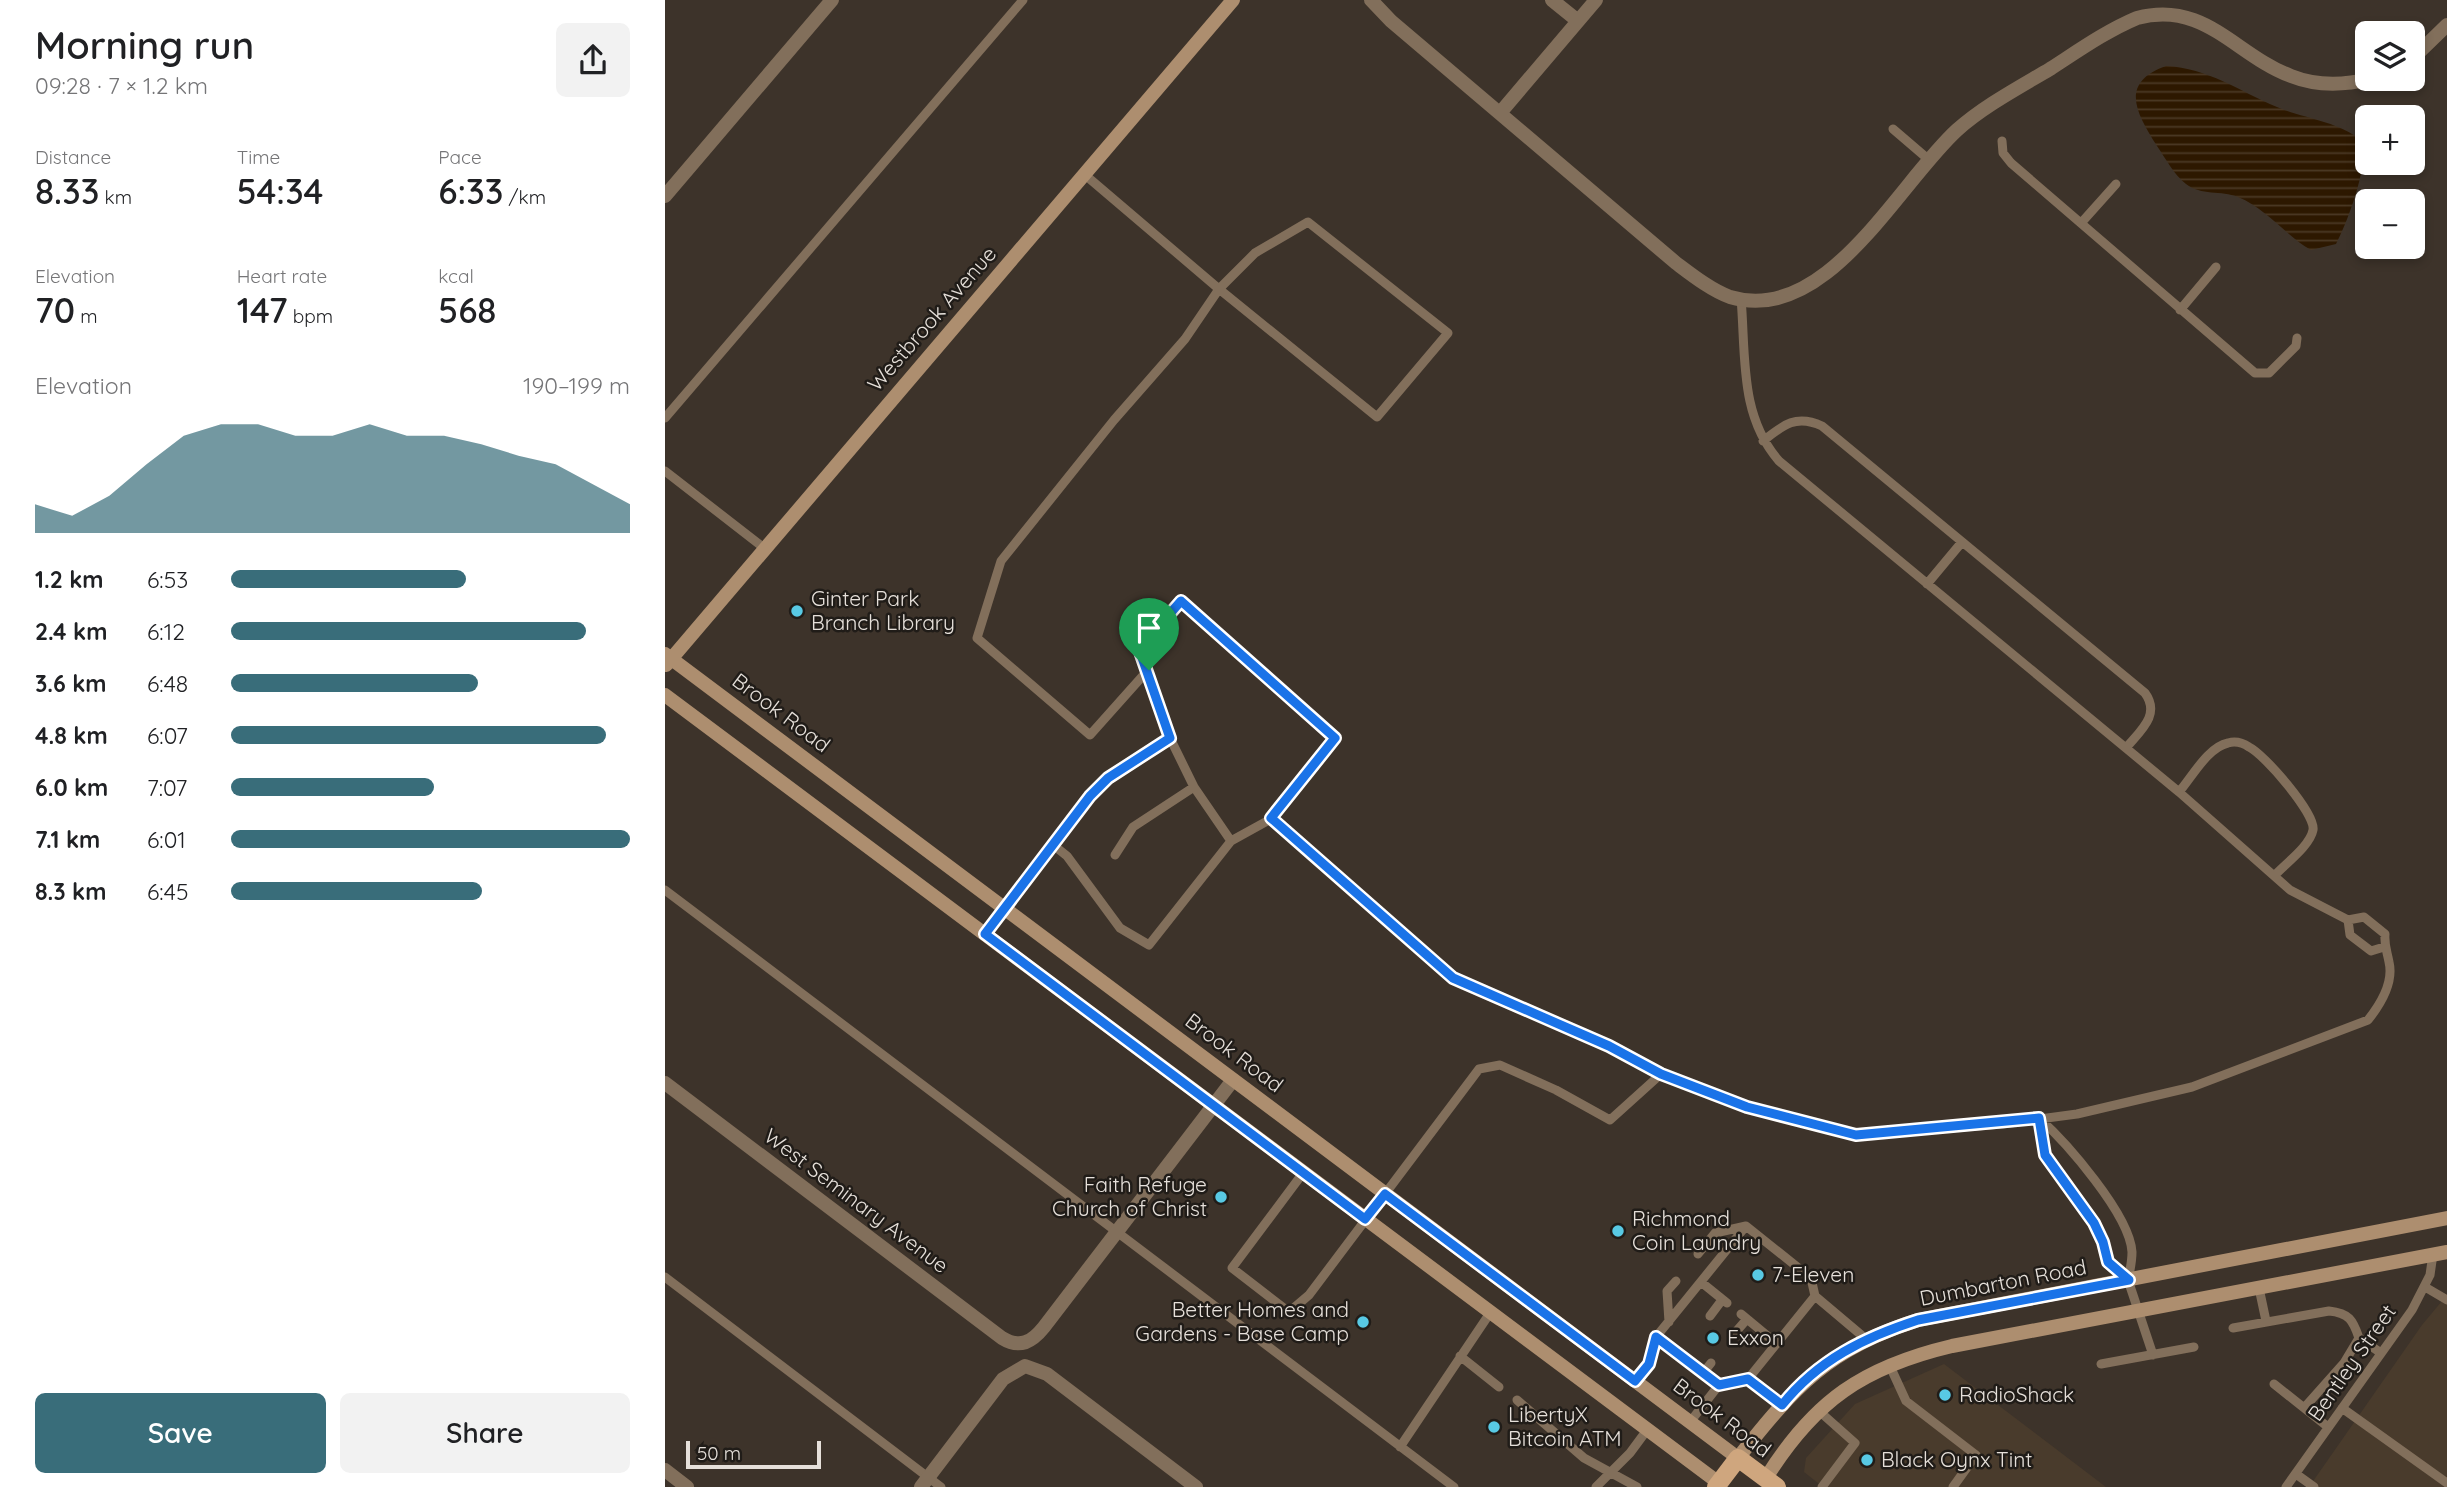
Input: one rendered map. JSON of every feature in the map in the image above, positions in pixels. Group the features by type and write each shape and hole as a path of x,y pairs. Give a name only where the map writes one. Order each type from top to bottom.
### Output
{"main road":[{"name":"Westbrook Avenue","path":"667,660 1084,174 1226,3"},
{"name":"Brook Road","path":"667,660 1005,908 1738,1458 1767,1484"},
{"path":"665,695 1720,1486 1738,1458"},
{"name":"Dumbarton Road","path":"1738,1458 1813,1373 1866,1339 1918,1320 2447,1218"},
{"path":"1767,1484 1787,1448 1819,1411 1848,1387 1889,1364 1952,1346 2440,1253"}],"street":[{"path":"665,196 832,0"},
{"path":"1371,0 1391,21 1683,268 1722,293 1741,299 1790,295 1822,279 1848,254 1928,159 1958,129 1992,104 2113,30 2146,15 2171,14 2197,19 2262,61 2301,79 2340,84 2355,82"},
{"path":"1552,0 1578,22"},
{"path":"1500,113 1596,0"},
{"path":"2425,46 2447,25"},
{"path":"1115,1232 1233,1080"},
{"name":"West Seminary Avenue","path":"665,1083 1002,1338 1015,1344 1026,1343 1044,1327 1115,1232"},
{"path":"925,1482 1003,1379 1025,1366 1047,1374 1196,1487"},
{"path":"665,1470 687,1487"}],"lane":[{"path":"665,418 1023,0"},
{"path":"1893,129 1928,159"},
{"path":"2002,141 2003,153 2011,163 2248,368 2261,374 2269,373 2296,346 2297,338"},
{"path":"1084,174 1219,289 1377,417 1448,333 1308,222 1255,253 1219,289 1185,339 1106,430 1001,561 977,638 1090,735 1149,670"},
{"path":"2082,222 2116,184"},
{"path":"2181,310 2216,267"},
{"path":"1271,818 1453,978 1609,1046 1661,1074 1747,1107 1856,1135 2077,1114 2192,1087 2368,1020 2380,1005 2388,983 2390,964 2384,947 2385,934 2364,917 2348,920 2290,890 2179,792 1790,471 1763,441 1753,420 1750,404 1741,299"},
{"path":"1763,441 1787,422 1800,419 1822,426 2145,692 2153,708 2151,717 2126,748"},
{"path":"665,471 764,548"},
{"path":"1927,584 1962,542"},
{"path":"1052,844 1067,856 1120,928 1149,945 1231,841 1271,818 1335,738 1181,601 1139,649 1149,670 1170,738 1193,787 1231,841"},
{"path":"985,934 1052,844 1108,778 1170,738"},
{"path":"2179,792 2215,749 2225,743 2236,742 2258,753 2308,811 2314,828 2311,836 2274,875"},
{"path":"1115,855 1133,827 1193,787"},
{"path":"665,890 1454,1487"},
{"path":"2348,920 2350,935 2371,951 2384,947"},
{"path":"1303,1172 1232,1268 1289,1312 1309,1295 1479,1069 1500,1065 1556,1090 1610,1120 1661,1074"},
{"path":"2039,1118 2067,1143 2119,1219 2132,1251 2129,1280"},
{"path":"2039,1118 2045,1155 2094,1223 2108,1262 2129,1280 2141,1310 2153,1355"},
{"path":"1635,1381 1649,1364 1656,1337 1746,1226"},
{"path":"1698,1254 1716,1233 1746,1226"},
{"path":"1746,1226 1811,1278 1815,1296 1866,1339"},
{"name":"Bentley Street","path":"2286,1487 2425,1287 2440,1253"},
{"path":"665,1277 925,1482 941,1487"},
{"path":"1669,1322 1667,1292 1676,1281"},
{"path":"1701,1282 1725,1301 1710,1316"},
{"path":"2425,1287 2447,1300"},
{"path":"2259,1288 2266,1321"},
{"path":"1690,1422 1719,1385 1748,1379 1815,1296"},
{"path":"2234,1328 2329,1311 2342,1312 2353,1319 2359,1338 2381,1353"},
{"path":"1399,1447 1490,1313"},
{"path":"1734,1334 1744,1316 1776,1343"},
{"path":"1656,1337 1719,1385"},
{"path":"2304,1408 2344,1363 2359,1338"},
{"path":"1678,1354 1686,1344"},
{"path":"2101,1364 2194,1348"},
{"path":"1460,1356 1499,1387"},
{"path":"1703,1373 1711,1363"},
{"path":"1889,1364 1906,1401 1976,1455 1953,1487"},
{"path":"1748,1379 1782,1405"},
{"path":"2274,1384 2328,1427"},
{"path":"1517,1400 1584,1458 1611,1470 1637,1487"},
{"path":"2342,1408 2447,1483"},
{"path":"1819,1411 1855,1443 1822,1487"},
{"path":"1596,1487 1647,1430"},
{"path":"2296,1474 2314,1487"}],"shaded area":[{"path":"2166,66 2196,71 2277,107 2355,136 2355,175 2361,175 2336,244 2311,250 2248,202 2231,195 2192,188 2182,180 2170,166 2138,111 2137,90 2151,73"},
{"path":"2447,1295 2447,1487 2309,1487 2422,1325"},
{"path":"1944,1364 2106,1487 1823,1487 1804,1472 1806,1458 1855,1404"}],"place":[{"name":"Ginter Park Branch Library","path":"797,611"},
{"name":"Faith Refuge Church of Christ","path":"1221,1197"},
{"name":"Richmond Coin Laundry","path":"1618,1231"},
{"name":"7-Eleven","path":"1758,1275"},
{"name":"Better Homes and Gardens - Base Camp","path":"1363,1322"},
{"name":"Exxon","path":"1713,1338"},
{"name":"RadioShack","path":"1945,1395"},
{"name":"LibertyX Bitcoin ATM","path":"1494,1427"},
{"name":"Black Oynx Tint","path":"1867,1460"}],"route":[{"path":"1181,601 1335,738 1271,818 1453,978 1609,1046 1661,1074 1747,1107 1856,1135 2003,1124 2039,1118 2045,1155 2094,1223 2108,1262 2129,1280 1918,1320 1896,1327 1840,1353 1798,1386 1782,1405 1748,1379 1719,1385 1656,1337 1649,1364 1635,1381 1385,1194 1365,1219 985,934 1090,796 1108,778 1170,738 1149,670 1139,649 1181,601"}]}
